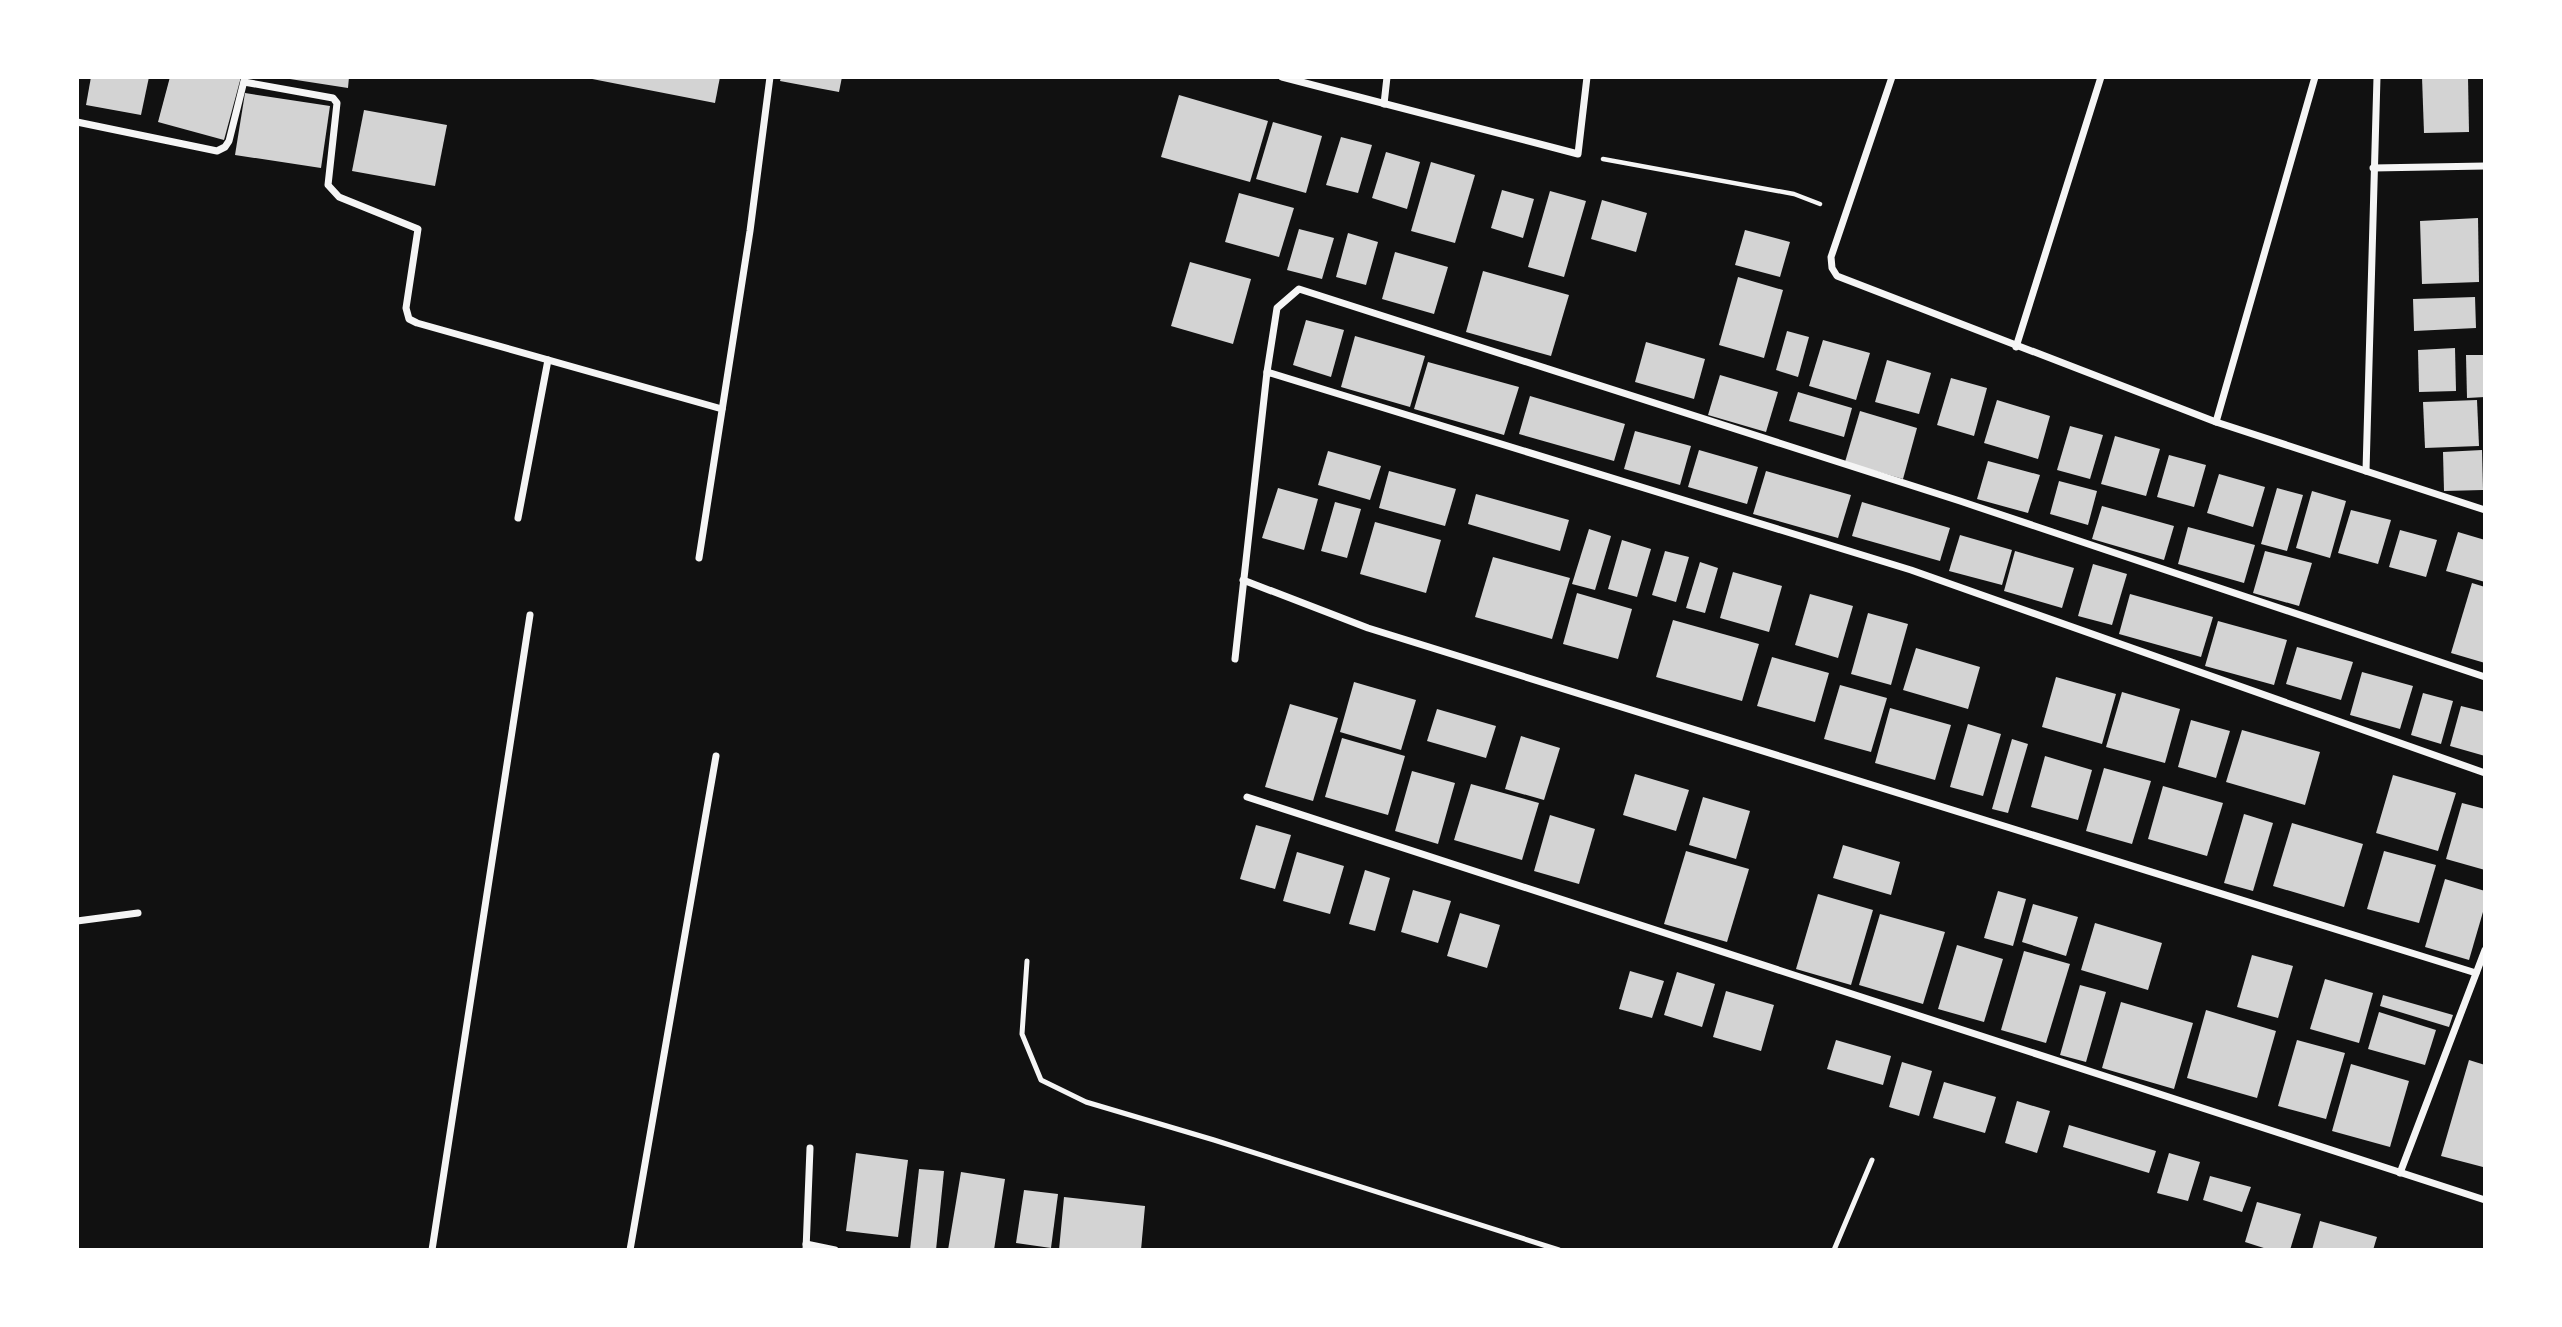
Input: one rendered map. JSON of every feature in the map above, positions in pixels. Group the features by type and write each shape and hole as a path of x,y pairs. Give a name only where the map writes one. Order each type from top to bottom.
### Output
{"street":[{"path":"699,558 750,231 770,77"},
{"path":"1282,77 1578,154 1587,77"},
{"path":"1384,104 1387,77"},
{"path":"1892,77 1844,212 1831,257 1832,268 1838,276 2216,422 2485,510"},
{"path":"2016,347 2101,77"},
{"path":"2216,422 2315,77"},
{"path":"2366,471 2377,77"},
{"path":"77,122 217,151 229,141 244,80 333,98 337,103 328,185 338,197 418,229 406,308 409,319 722,409"},
{"path":"2373,168 2485,166"},
{"path":"1235,659 1267,372 1277,308 1299,289 1947,496 2485,677"},
{"path":"518,517 548,360"},
{"path":"1267,372 1911,570 2485,773"},
{"path":"1243,580 1368,628 2476,973"},
{"path":"432,1250 530,615"},
{"path":"630,1250 716,756"},
{"path":"1247,797 2485,1200"},
{"path":"77,921 138,913"},
{"path":"2400,1172 2485,950"},
{"path":"810,1148 806,1247 835,1250"}],"lane":[{"path":"1027,961 1022,1034 1041,1080 1086,1102 1559,1250"},
{"path":"1834,1250 1872,1160"}],"path":[{"path":"1578,154 1794,194 1844,212"}],"building":[{"path":"91,77 149,77 141,115 86,105"},
{"path":"170,77 241,77 224,140 158,122"},
{"path":"277,77 349,77 348,88"},
{"path":"582,77 720,77 715,103"},
{"path":"781,77 842,77 839,92 780,81"},
{"path":"2422,77 2468,77 2469,132 2424,133"},
{"path":"245,93 330,106 321,168 235,155"},
{"path":"1179,95 1268,121 1250,182 1161,157"},
{"path":"364,110 447,125 435,186 352,171"},
{"path":"1273,122 1322,136 1306,193 1256,179"},
{"path":"1341,137 1372,145 1358,193 1326,185"},
{"path":"1386,152 1420,162 1407,209 1372,198"},
{"path":"1431,162 1475,175 1455,243 1411,231"},
{"path":"1502,190 1534,199 1523,238 1491,228"},
{"path":"1550,191 1586,201 1564,277 1528,267"},
{"path":"1239,193 1294,208 1279,257 1225,242"},
{"path":"1602,200 1647,213 1636,252 1591,239"},
{"path":"2478,218 2479,282 2422,284 2420,221"},
{"path":"1299,229 1334,238 1322,279 1287,270"},
{"path":"1745,230 1790,242 1780,277 1735,265"},
{"path":"1348,233 1378,242 1366,285 1336,277"},
{"path":"1395,252 1448,267 1434,314 1382,299"},
{"path":"1190,262 1251,279 1233,344 1171,326"},
{"path":"1483,271 1569,295 1551,356 1466,332"},
{"path":"1738,277 1783,290 1764,358 1719,345"},
{"path":"2475,297 2476,328 2414,331 2413,299"},
{"path":"1306,320 1344,330 1331,377 1293,365"},
{"path":"1787,331 1809,337 1798,377 1776,370"},
{"path":"1355,336 1425,356 1410,407 1341,387"},
{"path":"1823,340 1870,353 1856,400 1809,386"},
{"path":"1646,342 1705,359 1694,399 1635,382"},
{"path":"2455,348 2456,391 2419,392 2418,350"},
{"path":"2466,355 2485,355 2485,397 2467,398"},
{"path":"1887,360 1931,373 1919,414 1875,402"},
{"path":"1428,362 1519,387 1504,435 1414,409"},
{"path":"1720,375 1778,392 1766,432 1708,415"},
{"path":"1951,378 1987,388 1974,436 1937,425"},
{"path":"1798,392 1852,408 1844,437 1789,421"},
{"path":"1530,396 1625,424 1614,461 1519,434"},
{"path":"1997,400 2050,416 2038,459 1984,443"},
{"path":"2477,400 2479,446 2425,448 2423,402"},
{"path":"1860,411 1917,428 1903,479 1845,462"},
{"path":"2070,426 2103,435 2090,479 2057,470"},
{"path":"1635,431 1691,446 1680,485 1624,469"},
{"path":"2115,436 2160,449 2146,496 2101,484"},
{"path":"1699,450 1758,467 1747,504 1688,487"},
{"path":"2482,450 2483,490 2444,491 2443,452"},
{"path":"1328,451 1381,466 1370,500 1318,485"},
{"path":"2169,455 2206,465 2194,507 2157,497"},
{"path":"1988,461 2040,475 2028,513 1977,499"},
{"path":"1389,471 1456,489 1445,526 1379,508"},
{"path":"1766,471 1851,495 1838,538 1753,514"},
{"path":"2219,474 2265,487 2253,527 2207,513"},
{"path":"2059,481 2097,491 2088,525 2050,514"},
{"path":"1278,488 1318,499 1304,550 1262,538"},
{"path":"2277,488 2303,495 2287,551 2261,544"},
{"path":"2312,491 2346,501 2330,558 2296,548"},
{"path":"1476,494 1569,520 1560,551 1468,524"},
{"path":"1335,502 1361,509 1347,558 1321,551"},
{"path":"1862,502 1950,528 1940,561 1852,536"},
{"path":"2102,506 2174,526 2164,560 2092,539"},
{"path":"2351,510 2391,520 2378,564 2338,553"},
{"path":"1375,522 1441,540 1426,593 1360,574"},
{"path":"2188,527 2255,545 2244,583 2178,564"},
{"path":"1589,529 1611,536 1595,590 1572,584"},
{"path":"2400,530 2437,540 2426,577 2389,567"},
{"path":"2458,532 2485,540 2485,582 2446,571"},
{"path":"1960,535 2012,550 2002,585 1949,571"},
{"path":"1622,540 1651,549 1637,597 1608,589"},
{"path":"1665,551 1689,557 1676,602 1652,595"},
{"path":"2015,551 2074,568 2062,608 2004,591"},
{"path":"2265,551 2312,563 2299,606 2253,593"},
{"path":"1493,557 1570,578 1552,639 1475,617"},
{"path":"1700,562 1718,568 1705,613 1686,608"},
{"path":"2093,564 2127,574 2112,625 2078,616"},
{"path":"1733,572 1782,586 1769,632 1720,618"},
{"path":"2472,583 2485,587 2485,663 2451,653"},
{"path":"1577,593 1632,609 1618,659 1563,644"},
{"path":"1810,594 1853,606 1838,658 1795,645"},
{"path":"2130,594 2213,617 2201,657 2119,634"},
{"path":"1868,613 1908,624 1891,685 1851,674"},
{"path":"1673,620 1759,644 1742,701 1656,677"},
{"path":"2218,621 2287,640 2274,685 2205,666"},
{"path":"2297,647 2353,662 2341,700 2286,684"},
{"path":"1916,648 1980,667 1968,709 1903,690"},
{"path":"1772,657 1829,673 1815,722 1757,706"},
{"path":"2362,672 2413,686 2400,729 2350,715"},
{"path":"2056,677 2116,694 2102,744 2042,727"},
{"path":"1354,682 1416,700 1401,750 1340,732"},
{"path":"1840,685 1887,698 1871,752 1824,739"},
{"path":"2122,692 2180,709 2165,763 2106,747"},
{"path":"2423,693 2453,701 2441,744 2411,735"},
{"path":"1290,704 1338,718 1313,801 1265,787"},
{"path":"2461,706 2485,712 2485,756 2450,746"},
{"path":"1890,708 1951,725 1935,780 1875,763"},
{"path":"1437,709 1496,726 1486,758 1427,741"},
{"path":"2191,720 2230,731 2216,778 2178,767"},
{"path":"1968,724 2001,734 1983,796 1950,787"},
{"path":"2242,730 2320,752 2305,805 2226,782"},
{"path":"1521,736 1560,748 1544,800 1505,789"},
{"path":"1342,738 1405,756 1388,815 1325,797"},
{"path":"2012,739 2028,744 2008,813 1992,809"},
{"path":"2045,756 2092,770 2078,820 2031,807"},
{"path":"2104,768 2151,781 2132,844 2086,831"},
{"path":"1412,771 1455,783 1438,844 1395,831"},
{"path":"1635,774 1689,790 1676,831 1623,815"},
{"path":"2393,775 2456,793 2438,851 2376,833"},
{"path":"1471,784 1539,803 1522,860 1454,840"},
{"path":"2163,786 2223,803 2207,856 2148,839"},
{"path":"1703,797 1750,811 1736,859 1689,845"},
{"path":"2462,803 2485,809 2485,870 2446,859"},
{"path":"2244,814 2273,823 2253,891 2224,883"},
{"path":"1550,815 1595,829 1579,884 1534,871"},
{"path":"2292,823 2363,844 2344,907 2273,886"},
{"path":"1256,825 1291,835 1275,889 1240,879"},
{"path":"1843,845 1900,862 1891,895 1833,878"},
{"path":"1686,851 1749,869 1727,942 1664,924"},
{"path":"2384,851 2436,865 2419,923 2367,909"},
{"path":"1297,852 1344,866 1330,914 1283,901"},
{"path":"1365,870 1390,878 1375,931 1349,924"},
{"path":"2445,879 2485,891 2485,905 2469,960 2425,947"},
{"path":"1413,890 1451,901 1438,943 1401,932"},
{"path":"1998,891 2026,899 2013,946 1984,938"},
{"path":"1818,894 1873,910 1851,985 1796,969"},
{"path":"2033,904 2078,917 2066,956 2022,942"},
{"path":"1460,913 1500,925 1487,968 1447,956"},
{"path":"1880,914 1945,932 1923,1004 1859,985"},
{"path":"2095,923 2162,943 2148,990 2081,970"},
{"path":"1957,945 2003,959 1984,1022 1938,1009"},
{"path":"2024,951 2070,964 2046,1043 2001,1030"},
{"path":"2252,955 2293,966 2278,1018 2237,1007"},
{"path":"1630,971 1664,981 1652,1018 1619,1009"},
{"path":"1677,972 1715,984 1702,1027 1664,1015"},
{"path":"2325,979 2373,993 2359,1043 2310,1029"},
{"path":"2080,985 2106,992 2086,1062 2060,1055"},
{"path":"1726,991 1774,1005 1761,1051 1713,1037"},
{"path":"2383,995 2453,1015 2449,1027 2380,1006"},
{"path":"2121,1002 2193,1023 2174,1089 2102,1068"},
{"path":"2206,1010 2276,1031 2257,1098 2187,1078"},
{"path":"2379,1012 2436,1030 2425,1065 2368,1049"},
{"path":"1836,1040 1891,1056 1883,1085 1827,1069"},
{"path":"2297,1040 2345,1053 2326,1119 2278,1106"},
{"path":"2469,1060 2485,1065 2483,1167 2441,1156"},
{"path":"1902,1062 1932,1071 1919,1116 1889,1107"},
{"path":"2351,1064 2409,1081 2390,1147 2332,1131"},
{"path":"1944,1082 1996,1097 1985,1133 1933,1118"},
{"path":"2017,1101 2050,1111 2037,1153 2005,1143"},
{"path":"2069,1125 2156,1151 2149,1173 2063,1147"},
{"path":"856,1153 908,1160 898,1237 846,1231"},
{"path":"2169,1153 2200,1162 2188,1201 2157,1193"},
{"path":"919,1169 944,1171 936,1250 910,1250"},
{"path":"961,1172 1005,1179 994,1250 948,1250"},
{"path":"2210,1176 2251,1187 2242,1212 2203,1200"},
{"path":"1024,1190 1058,1194 1051,1248 1016,1243"},
{"path":"1064,1197 1145,1206 1141,1250 1059,1250"},
{"path":"2257,1202 2301,1214 2290,1250 2270,1250 2245,1242"},
{"path":"2320,1221 2377,1237 2373,1250 2312,1250"}]}
